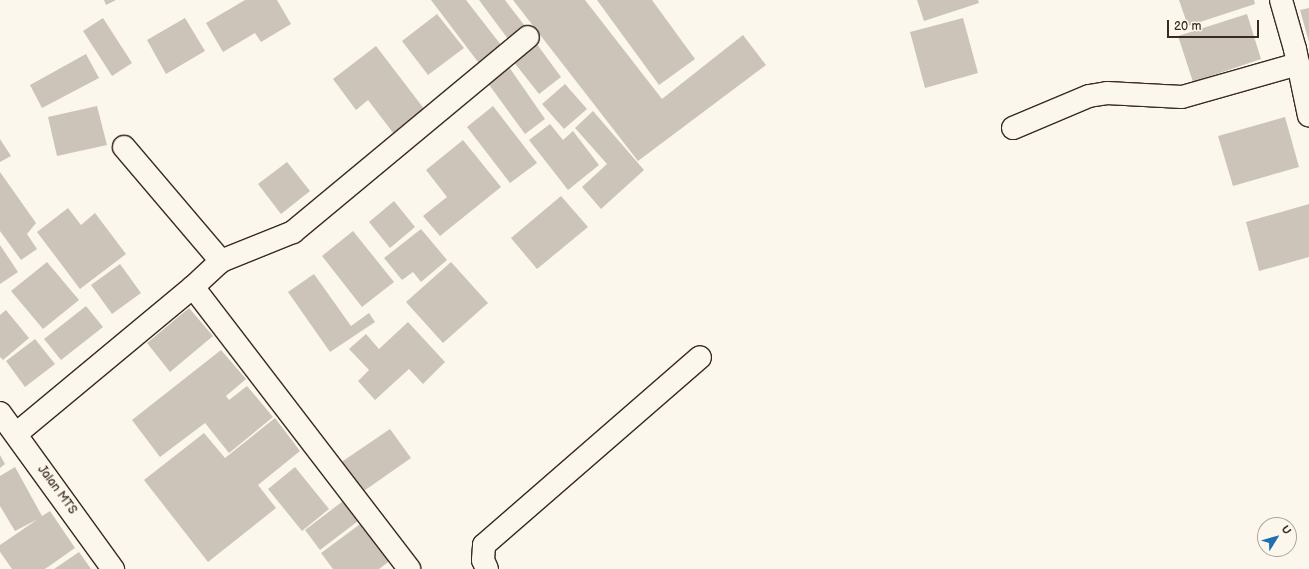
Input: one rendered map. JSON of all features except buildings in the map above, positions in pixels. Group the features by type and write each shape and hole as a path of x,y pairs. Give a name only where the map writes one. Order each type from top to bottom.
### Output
{"street":[{"path":"1281,0 1298,64 1309,116"},
{"path":"16,434 193,287 221,260 293,232 528,37"},
{"path":"1013,128 1089,96 1107,93 1182,97 1298,64"},
{"path":"124,147 221,260"},
{"path":"193,287 409,569"},
{"path":"488,569 483,560 484,544 700,356"},
{"name":"Jalan MTS","path":"0,412 113,569"}]}
